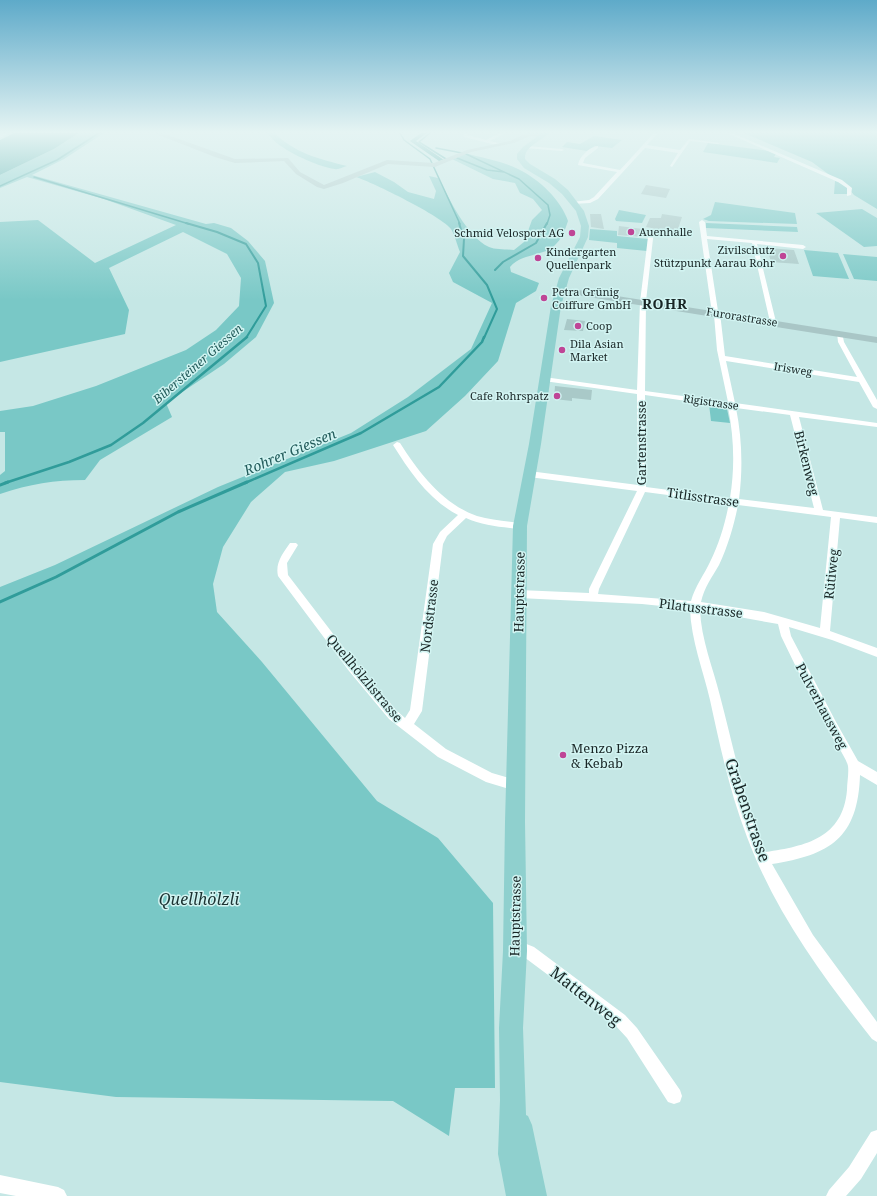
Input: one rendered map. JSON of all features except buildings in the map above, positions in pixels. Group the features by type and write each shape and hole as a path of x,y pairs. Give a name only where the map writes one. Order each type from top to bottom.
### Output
{"main road":[{"name":"Hauptstrasse","path":"524,1194 525,1151 513,1100 511,1028 515,951 520,526 560,290 584,237 585,226 583,219 574,203 560,189"}],"street":[{"path":"574,203 593,200 603,189"},
{"path":"849,195 850,189"},
{"path":"695,605 698,593 716,561 735,502 738,456 702,222"},
{"name":"Gartenstrasse","path":"593,598 594,589 642,489 641,392 644,302 651,230"},
{"path":"704,237 803,247"},
{"path":"754,242 773,322"},
{"name":"Furorastrasse","path":"560,290 716,313 877,340"},
{"path":"840,333 841,342 877,407"},
{"name":"Irisweg","path":"723,358 862,380"},
{"name":"Rigistrasse","path":"544,379 877,426"},
{"name":"Birkenweg","path":"794,414 819,512"},
{"path":"397,445 414,470 430,489 466,514 484,520 520,526"},
{"name":"Titlisstrasse","path":"529,474 877,520"},
{"name":"Nordstrasse","path":"406,726 416,711 438,544 443,534 466,514"},
{"name":"Rütiweg","path":"825,633 836,514"},
{"name":"Quellhölzlistrasse","path":"292,545 282,562 281,568 283,576 353,668 388,709 406,726 442,753 490,778 516,785"},
{"name":"Pilatusstrasse","path":"519,594 695,605 783,621 825,633 877,653"},
{"name":"Grabenstrasse","path":"695,605 700,640 731,763 743,805 763,859 776,885 812,947 877,1034"},
{"name":"Pulverhausweg","path":"783,621 786,636 832,726 854,765 877,779"},
{"path":"763,859 806,851 820,846 831,838 848,815 852,801 854,765"},
{"name":"Mattenweg","path":"515,951 524,950 529,952 620,1020 632,1033 674,1096"},
{"path":"835,1196 855,1173 877,1138"},
{"path":"0,1184 58,1196"}],"green space":[{"path":"68,189 81,189 206,224 214,223 231,228 248,241 265,261 274,303 256,337 224,364 166,403 172,417 100,460 85,480 42,483 0,494 0,475 5,471 5,432 0,432 0,411 33,406 96,386 186,350 216,330 239,306 241,278 227,254 183,232 109,268 129,310 125,334 0,362 0,222 38,220 95,263 176,225 104,199"},
{"name":"Quellhölzli","path":"384,189 404,189 408,192 434,199 436,191 435,189 444,189 459,216 473,235 481,242 492,248 514,250 524,242 532,220 542,210 533,199 520,193 518,189 546,189 560,205 568,221 561,237 554,246 543,252 520,259 510,267 511,272 539,283 536,291 516,303 498,361 465,396 426,431 334,461 285,472 251,502 223,547 213,584 217,612 262,662 377,801 438,838 493,903 495,1088 455,1088 449,1136 393,1101 116,1097 0,1082 0,587 55,565 218,487 351,433 408,397 471,349 492,303 453,282 449,273 460,252 451,229 422,209"},
{"path":"834,189 848,189 848,194 834,194"},
{"path":"849,189 877,189 877,209 854,195"},
{"path":"715,202 795,213 797,224 709,221 703,219 711,215"},
{"path":"862,209 877,218 877,246 864,247 816,213"},
{"path":"619,210 646,215 642,223 616,221 615,219"},
{"path":"706,223 797,227 798,232 706,228"},
{"path":"590,229 617,231 617,236 648,239 647,251 617,248 617,243 589,240"},
{"path":"804,250 838,253 849,279 813,276"},
{"path":"843,254 877,257 877,281 854,279"},
{"path":"709,404 727,409 730,423 711,421"}],"waterway":[{"name":"Bibersteiner Giessen","path":"73,189 189,224"},
{"path":"444,189 460,224"},
{"path":"530,189 548,205 550,215 547,224"},
{"name":"Bibersteiner Giessen","path":"186,223 217,232 246,244 258,263 266,306 246,338"},
{"name":"Rohrer Giessen","path":"459,223 464,239 463,256 487,285 497,309 484,338"},
{"path":"495,270 503,262 536,243 547,223"},
{"name":"Rohrer Giessen","path":"245,483 361,433 439,387 482,342 484,337"},
{"name":"Bibersteiner Giessen","path":"8,482 69,462 111,445 143,423 246,338"},
{"name":"Bibersteiner Giessen","path":"0,485 8,482"},
{"name":"Rohrer Giessen","path":"0,602 56,577 178,512 247,482"}],"place":[{"name":"Auenhalle","path":"631,232"},
{"name":"Schmid Velosport AG","path":"572,233"},
{"name":"Zivilschutz Stützpunkt Aarau Rohr","path":"783,256"},
{"name":"Kindergarten Quellenpark","path":"538,258"},
{"name":"Petra Grünig Coiffure GmbH","path":"544,298"},
{"name":"Coop","path":"578,326"},
{"name":"Dila Asian Market","path":"562,350"},
{"name":"Cafe Rohrspatz","path":"557,396"},
{"name":"Menzo Pizza & Kebab","path":"563,755"}],"district":[{"name":"ROHR","path":"665,304"}]}
